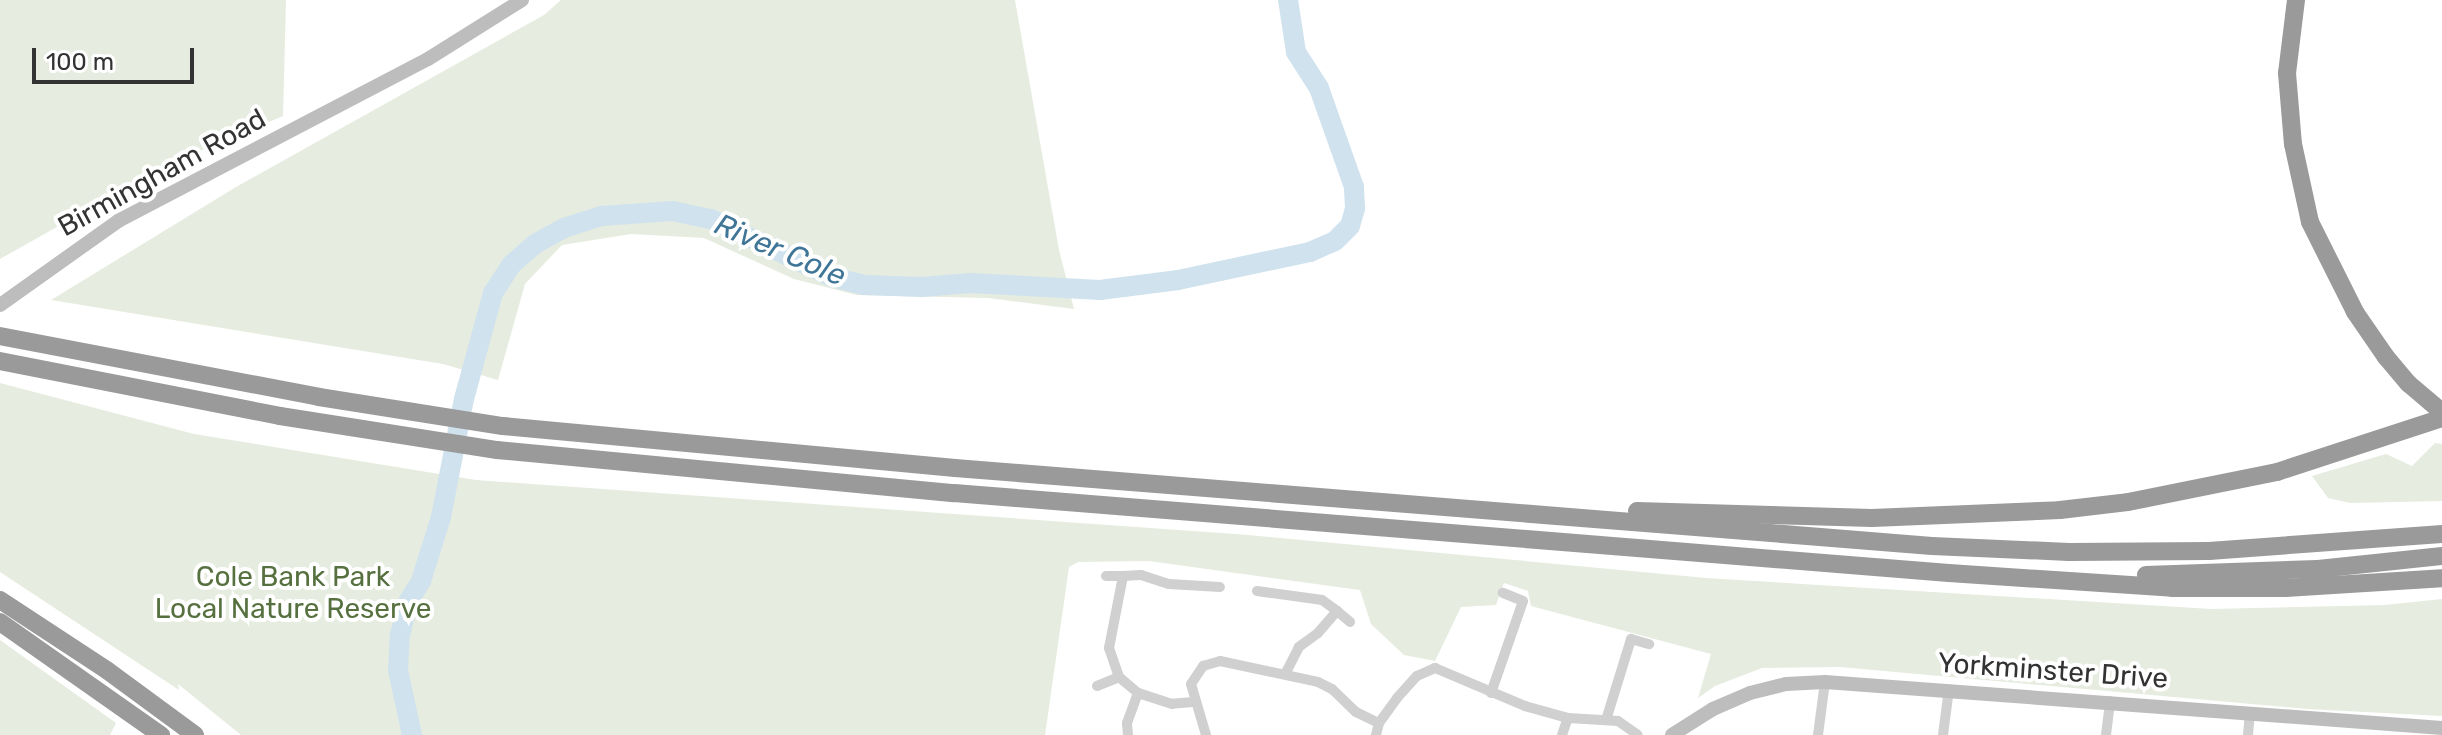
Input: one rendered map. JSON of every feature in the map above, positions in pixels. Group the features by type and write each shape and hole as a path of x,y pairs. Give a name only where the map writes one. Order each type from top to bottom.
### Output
{"highway":[{"path":"1534,513 1632,510 1872,518 2060,510 2128,502 2277,472 2442,415 2409,384 2355,312 2310,222 2293,144 2287,73 2296,0"},
{"path":"0,336 503,426 971,469 1901,544 2069,552 2209,551 2442,534"},
{"path":"0,361 414,438 497,450 924,490 1949,573 2172,588 2285,588 2442,578"},
{"path":"1949,573 2195,575 2318,569 2442,556"},
{"path":"0,600 108,671 195,735"},
{"path":"0,622 161,735"}],"street":[{"name":"Birmingham Road","path":"0,305 118,221 428,59 522,0"},
{"path":"1106,576 1141,575 1169,584 1220,587"},
{"path":"1123,576 1109,648 1119,677 1138,693 1172,704 1193,702"},
{"path":"1257,591 1322,600 1350,622"},
{"path":"1491,693 1523,601 1503,593"},
{"path":"1286,673 1299,647 1318,633 1337,611"},
{"path":"1606,720 1631,639 1649,644"},
{"path":"1206,735 1193,702 1191,684 1209,662 1220,661 1286,673 1332,689 1356,712 1379,723"},
{"path":"1376,735 1379,723 1417,676 1427,670 1443,669 1491,693 1568,718 1618,721 1638,735"},
{"path":"1097,686 1119,677"},
{"path":"1818,735 1825,682"},
{"name":"Yorkminster Drive","path":"1672,735 1713,709 1750,693 1786,684 1825,682 2250,713 2368,729 2442,728"},
{"path":"1943,735 1949,689"},
{"path":"1128,735 1127,723 1138,693"},
{"path":"2106,735 2110,701"},
{"path":"2248,735 2250,713"},
{"path":"1562,735 1568,718"}],"green space":[{"path":"0,0 286,0 283,116 165,166 0,259"},
{"path":"561,0 1015,0 1059,250 1074,309 988,298 857,295 794,279 704,238 631,234 562,245 525,284 498,380 443,364 51,300 236,187 544,15"},
{"name":"Cole Bank Park Local Nature Reserve","path":"0,383 194,434 476,480 1249,535 1706,578 2211,609 2385,605 2442,599 2442,716 2307,709 1840,667 1762,668 1715,686 1698,698 1711,654 1531,606 1528,591 1504,583 1496,605 1461,607 1435,661 1404,655 1371,624 1360,590 1149,561 1078,562 1069,567 1045,735 241,735 178,684 179,690 0,572"},
{"path":"2435,443 2442,444 2442,501 2350,503 2328,498 2312,476 2386,454 2412,466"},
{"path":"0,640 116,723 110,735 0,735"}],"waterway":[{"name":"River Cole","path":"412,735 398,670 400,635 408,602 421,581 441,517 464,399 493,293 511,265 535,244 564,228 602,216 672,211 711,219 832,277 864,285 922,287 970,283 1100,290 1178,280 1310,252 1335,241 1350,226 1355,208 1354,187 1319,88 1296,52 1288,0"}]}
